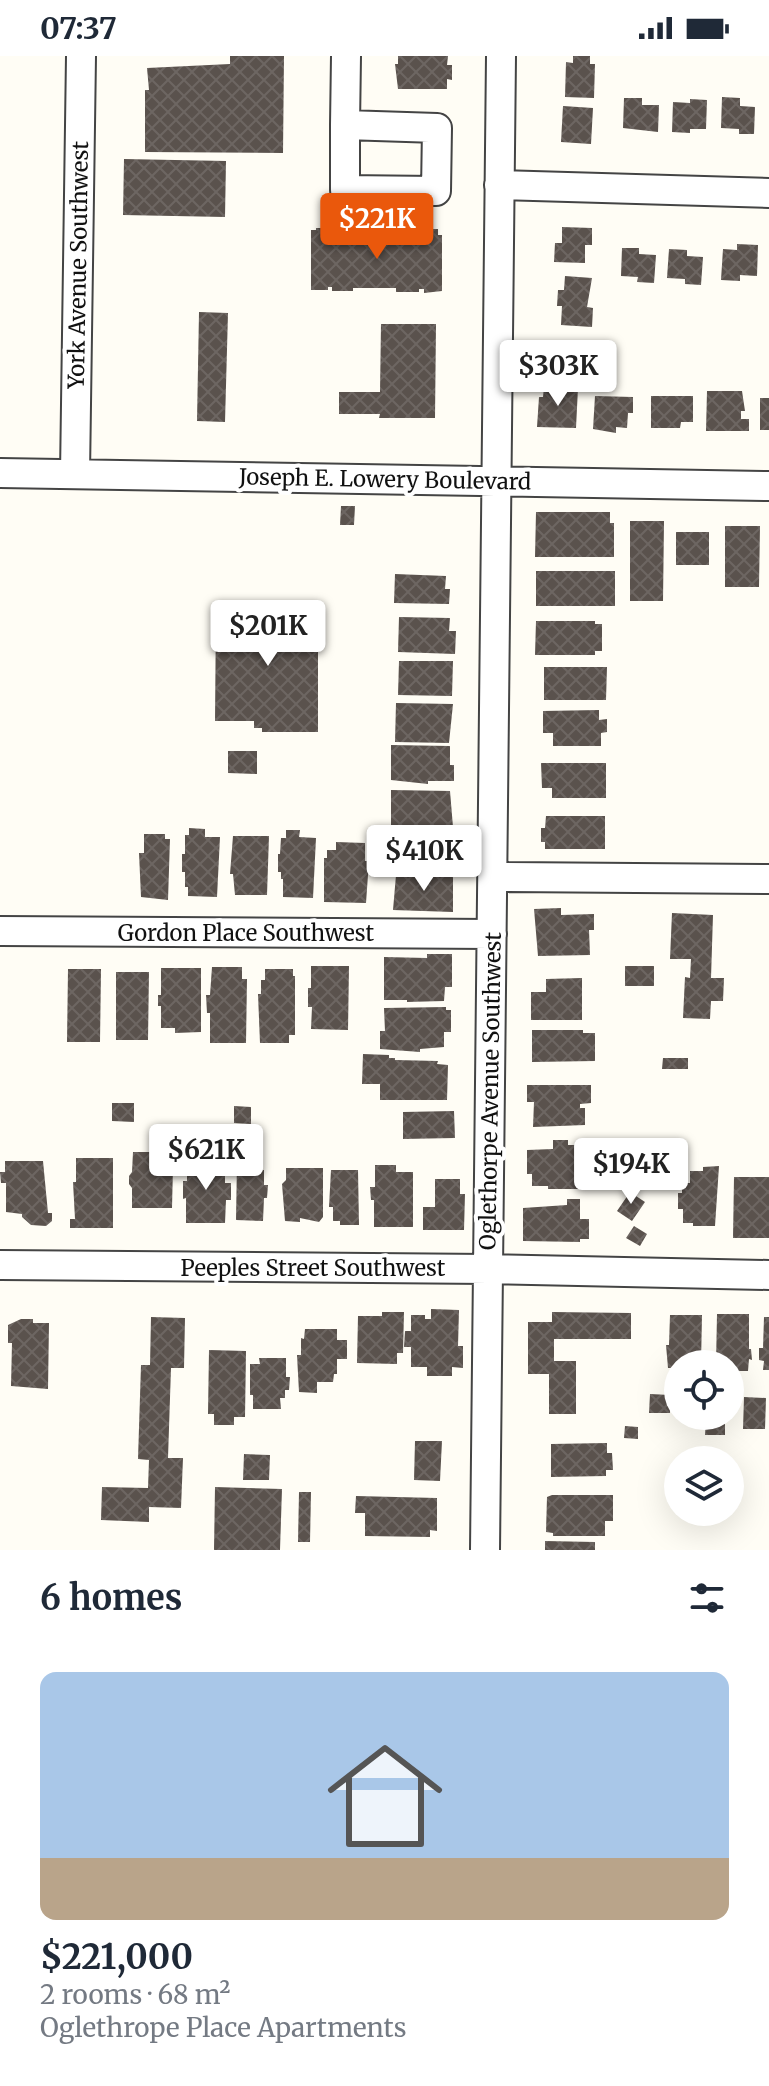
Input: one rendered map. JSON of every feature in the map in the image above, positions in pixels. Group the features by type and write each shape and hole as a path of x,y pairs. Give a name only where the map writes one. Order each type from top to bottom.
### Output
{"street":[{"name":"York Avenue Southwest","path":"75,474 81,56"},
{"path":"345,125 346,56"},
{"name":"Oglethorpe Avenue Southwest","path":"485,1550 501,56"},
{"path":"499,185 769,193"},
{"name":"Joseph E. Lowery Boulevard","path":"0,473 769,486"},
{"path":"493,877 769,879"},
{"name":"Gordon Place Southwest","path":"0,931 492,934"},
{"name":"Peeples Street Southwest","path":"0,1265 769,1275"}],"building":[{"path":"230,56 284,56 283,153 145,152 145,90 149,90 147,68 230,64"},
{"path":"398,56 448,56 447,65 452,65 452,80 447,79 447,89 398,89 395,64 398,64"},
{"path":"573,56 590,56 590,64 595,64 594,98 565,97 566,62 573,63"},
{"path":"722,97 740,98 740,106 755,107 754,134 739,134 739,129 721,128"},
{"path":"624,98 642,98 642,105 659,105 658,132 623,128"},
{"path":"690,99 707,100 706,129 690,129 690,133 672,132 673,102 690,103"},
{"path":"563,106 593,108 591,144 561,142"},
{"path":"124,159 226,161 225,217 123,215"},
{"path":"562,227 592,228 592,245 585,245 585,263 554,262 555,243 562,243"},
{"path":"328,228 328,233 333,233 333,230 355,230 355,235 399,235 399,230 421,230 421,235 427,236 427,229 438,229 438,235 442,235 442,291 424,293 424,289 419,289 419,292 396,292 396,288 353,288 353,291 332,291 332,287 328,290 311,290 311,230"},
{"path":"737,244 758,245 757,276 740,275 740,281 721,280 723,249 737,250"},
{"path":"622,248 639,248 639,254 656,255 654,283 637,282 638,277 621,276"},
{"path":"669,249 687,250 687,256 703,257 701,285 685,284 685,279 667,278"},
{"path":"565,276 592,278 587,307 593,308 592,327 561,325 562,306 557,306 558,290 564,290"},
{"path":"199,312 228,313 225,422 197,421"},
{"path":"381,324 436,324 435,418 339,414 339,392 380,392"},
{"path":"544,387 578,388 576,428 537,427 539,397 543,397"},
{"path":"707,391 742,391 745,411 741,411 741,419 749,419 749,431 706,431"},
{"path":"595,396 633,397 633,413 628,413 627,428 616,427 616,433 593,429"},
{"path":"651,396 693,396 693,422 681,422 680,428 651,428"},
{"path":"760,398 769,398 769,430 760,430"},
{"path":"341,506 355,506 354,525 340,525"},
{"path":"536,512 610,512 610,523 614,523 614,557 535,557"},
{"path":"630,521 664,521 663,601 630,601"},
{"path":"725,526 760,526 759,587 725,587"},
{"path":"676,532 709,532 709,565 676,565"},
{"path":"536,571 615,571 615,606 536,606"},
{"path":"395,574 446,576 445,589 450,589 449,604 394,603"},
{"path":"216,607 318,608 318,732 262,732 262,728 254,728 254,721 215,721"},
{"path":"399,617 450,618 449,631 456,631 455,654 398,652"},
{"path":"536,621 595,621 595,624 602,624 602,651 595,651 595,655 535,655"},
{"path":"399,661 453,661 452,696 398,695"},
{"path":"544,667 607,667 606,700 544,700"},
{"path":"396,703 453,704 449,743 395,742"},
{"path":"599,710 599,720 607,719 607,732 601,733 601,746 553,746 553,733 543,733 543,711"},
{"path":"391,745 450,746 454,781 428,781 428,784 391,780"},
{"path":"228,751 257,751 257,774 228,773"},
{"path":"541,763 606,763 606,798 552,798 552,788 542,788"},
{"path":"391,790 450,791 453,827 428,826 427,830 411,830 411,826 391,826"},
{"path":"546,816 605,816 605,849 545,849 545,842 541,842 541,828 545,828"},
{"path":"189,828 205,829 205,837 220,837 217,897 188,896 185,872 182,872 182,854 185,854 185,835 189,835"},
{"path":"286,830 300,830 299,837 316,838 313,898 283,897 278,854 281,838 286,838"},
{"path":"144,834 165,834 165,839 170,839 168,900 141,897 139,853 144,853"},
{"path":"233,836 269,836 267,895 235,895 233,874 230,874"},
{"path":"336,842 365,843 365,861 369,861 366,903 324,902 324,858 327,858 327,850 336,850"},
{"path":"396,875 453,875 453,912 393,910"},
{"path":"561,908 561,915 594,914 594,930 589,930 590,955 538,956 534,909"},
{"path":"672,913 713,915 711,978 724,978 723,1001 711,1001 710,1019 683,1018 685,977 690,978 691,959 670,959"},
{"path":"427,954 452,954 452,987 445,987 444,1001 384,1000 384,957 427,958"},
{"path":"311,966 349,966 348,1030 311,1029 312,1007 308,1007 308,988 311,988"},
{"path":"625,966 654,966 654,986 625,986"},
{"path":"212,967 242,967 242,979 247,979 246,1043 210,1043 210,1013 207,1013 206,995 210,995"},
{"path":"161,968 201,968 201,1032 175,1033 175,1028 161,1028 158,995 161,995"},
{"path":"68,969 101,969 100,1042 67,1042"},
{"path":"265,969 293,969 295,1035 289,1035 289,1043 260,1043 258,994 261,994 261,980 265,980"},
{"path":"116,972 149,972 148,1040 116,1040"},
{"path":"582,978 582,1020 531,1020 531,992 546,992 546,979"},
{"path":"446,1007 446,1010 451,1010 451,1032 444,1032 444,1047 420,1049 420,1052 380,1049 380,1031 385,1031 384,1008"},
{"path":"532,1030 583,1030 583,1033 595,1033 595,1061 532,1062"},
{"path":"363,1054 389,1055 395,1060 438,1061 437,1064 448,1065 447,1100 380,1100 380,1084 362,1084"},
{"path":"663,1058 688,1058 688,1069 662,1069"},
{"path":"527,1085 591,1085 591,1103 580,1104 580,1108 585,1108 585,1125 533,1127 534,1102 527,1102"},
{"path":"112,1103 134,1103 134,1122 112,1121"},
{"path":"234,1106 251,1107 251,1124 234,1123"},
{"path":"454,1111 455,1138 403,1139 403,1112"},
{"path":"553,1140 568,1140 568,1145 586,1145 586,1165 590,1165 591,1184 584,1184 583,1189 532,1186 532,1174 527,1174 527,1150 553,1149"},
{"path":"133,1152 177,1152 177,1168 173,1167 172,1208 132,1208 129,1176"},
{"path":"76,1158 113,1158 113,1228 70,1228 70,1219 75,1219 73,1182 76,1182"},
{"path":"5,1161 43,1161 48,1213 52,1213 52,1221 46,1226 31,1225 22,1214 6,1212 6,1183 1,1183 0,1172 5,1172"},
{"path":"187,1161 225,1161 225,1183 231,1183 231,1200 226,1200 225,1223 186,1223 183,1181 187,1181"},
{"path":"237,1161 259,1161 259,1170 264,1170 264,1185 268,1185 263,1221 236,1220"},
{"path":"375,1165 396,1165 396,1172 413,1172 413,1227 374,1227 374,1200 371,1200 370,1187 375,1187"},
{"path":"719,1166 715,1226 683,1223 683,1209 678,1209 678,1193 682,1193 682,1183 690,1183 690,1171"},
{"path":"286,1168 323,1168 323,1217 319,1222 300,1218 300,1222 285,1221 282,1184 286,1180"},
{"path":"331,1170 358,1170 359,1225 340,1225 340,1221 333,1221 333,1207 329,1207"},
{"path":"734,1177 769,1177 769,1238 733,1238"},
{"path":"435,1179 460,1179 460,1194 465,1194 464,1230 423,1230 423,1207 435,1207"},
{"path":"630,1192 645,1202 632,1221 617,1211"},
{"path":"567,1199 580,1199 580,1219 589,1219 589,1239 580,1239 580,1242 523,1241 523,1208 567,1205"},
{"path":"634,1226 647,1234 640,1246 626,1238"},
{"path":"431,1309 459,1310 458,1346 463,1346 463,1368 452,1367 452,1376 427,1376 427,1367 411,1367 411,1347 404,1347 405,1331 411,1331 411,1315 425,1315 425,1319 431,1319"},
{"path":"382,1312 404,1312 403,1353 397,1353 397,1364 357,1363 358,1316 382,1316"},
{"path":"552,1312 631,1313 631,1339 554,1339 554,1361 576,1361 576,1414 549,1414 549,1374 528,1374 528,1322 552,1322"},
{"path":"717,1314 749,1314 752,1360 749,1359 748,1371 744,1371 744,1350 716,1350"},
{"path":"670,1315 702,1315 701,1350 666,1350 666,1345 669,1345"},
{"path":"151,1317 185,1318 184,1368 171,1368 168,1458 183,1458 181,1508 149,1507 149,1522 101,1520 102,1487 148,1488 149,1460 138,1459 141,1365 150,1365"},
{"path":"764,1317 769,1317 769,1370 763,1370 764,1361 759,1360 759,1348 763,1348"},
{"path":"21,1319 49,1323 48,1389 11,1386 12,1343 8,1343 8,1325"},
{"path":"305,1329 337,1329 337,1340 347,1340 347,1359 337,1359 337,1374 334,1374 333,1382 317,1382 317,1393 299,1392 297,1355 301,1355 301,1338 304,1339"},
{"path":"209,1350 246,1351 245,1417 234,1417 234,1425 214,1425 214,1414 208,1414"},
{"path":"259,1358 286,1358 289,1390 285,1390 285,1398 280,1398 281,1409 253,1409 250,1364 260,1364"},
{"path":"650,1394 664,1395 664,1413 649,1413"},
{"path":"744,1397 766,1398 765,1429 744,1429"},
{"path":"625,1426 638,1427 638,1439 624,1438"},
{"path":"705,1430 725,1430 725,1435 705,1435"},
{"path":"415,1441 442,1441 440,1481 414,1480"},
{"path":"607,1443 607,1453 612,1453 613,1470 606,1470 606,1476 551,1477 551,1444"},
{"path":"244,1454 270,1455 269,1480 243,1480"},
{"path":"215,1487 282,1489 280,1550 214,1550"},
{"path":"299,1492 311,1492 310,1542 298,1542"},
{"path":"613,1495 613,1521 605,1521 605,1536 553,1536 553,1533 546,1532 547,1497"},
{"path":"356,1496 437,1498 437,1531 430,1530 430,1537 365,1536 365,1513 355,1513"},
{"path":"545,1541 595,1542 595,1550 545,1550"}]}
